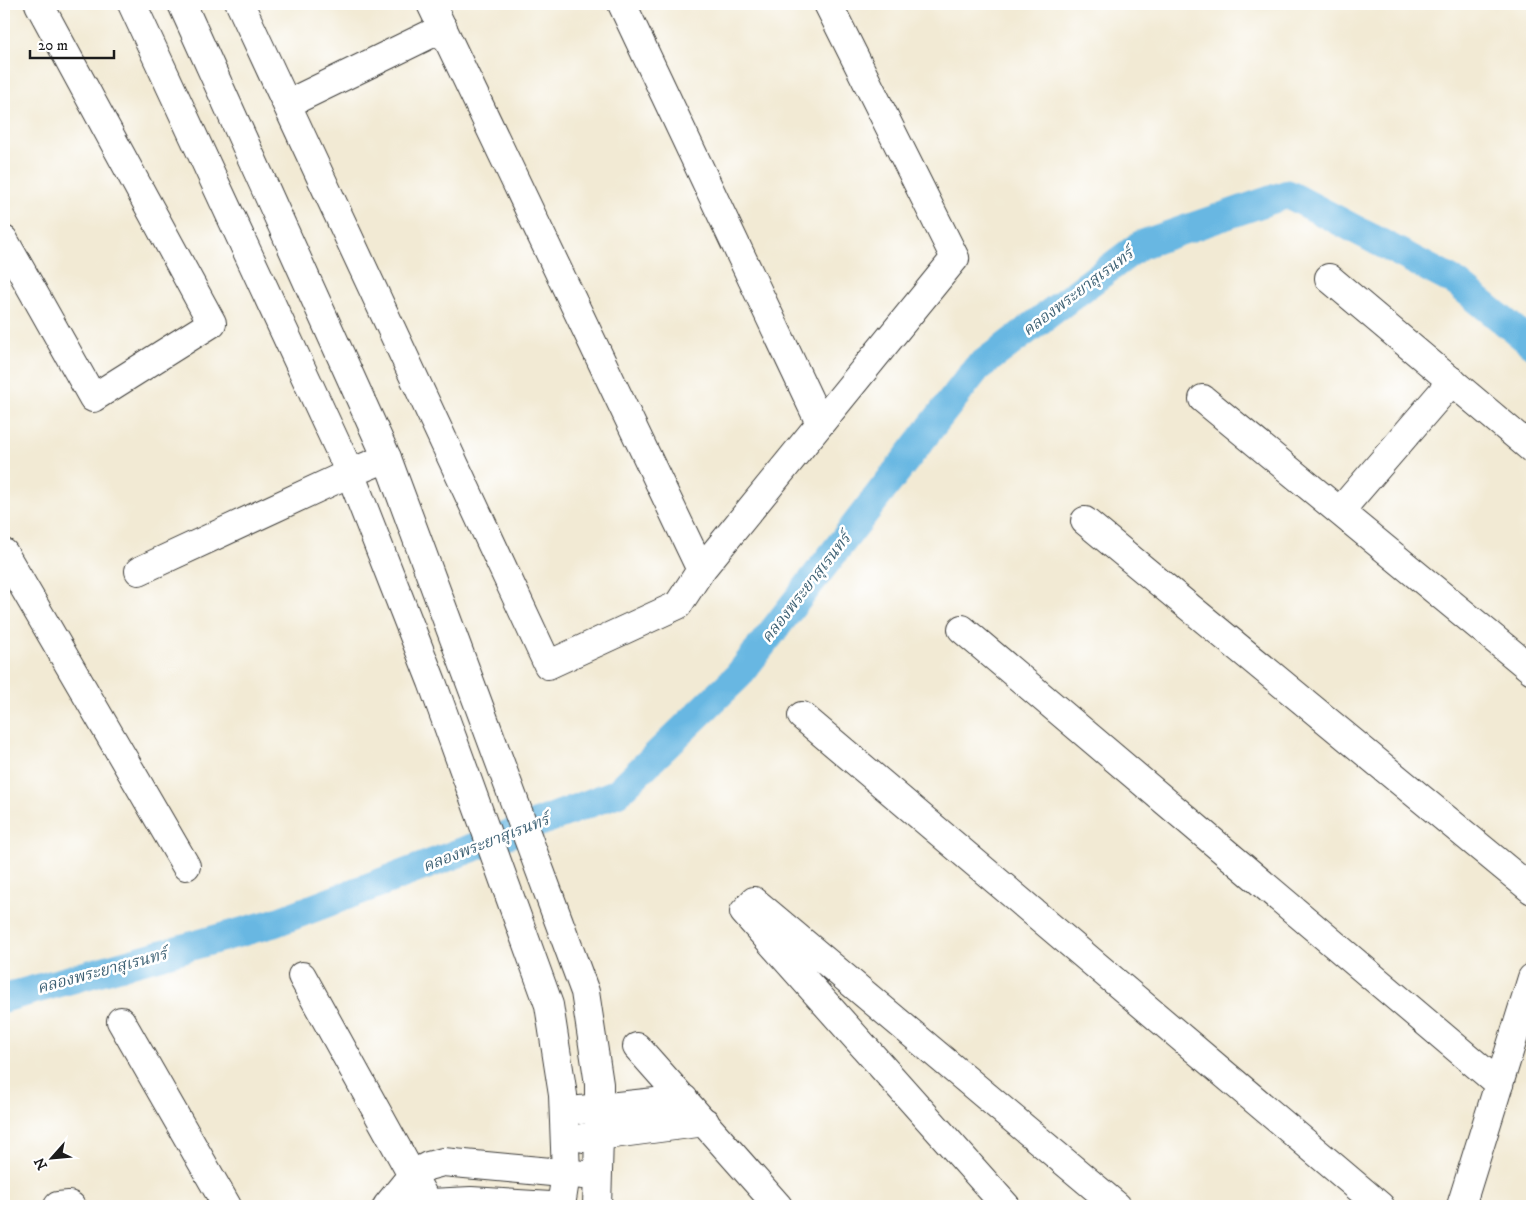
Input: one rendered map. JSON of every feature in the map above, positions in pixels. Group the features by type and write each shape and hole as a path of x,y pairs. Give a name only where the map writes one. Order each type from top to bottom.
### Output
{"street":[{"path":"4,240 93,398 212,323 39,4"},
{"path":"132,4 350,472 432,682 549,1005 564,1095 566,1174 561,1206"},
{"path":"182,4 387,458 585,992 599,1084 597,1206"},
{"path":"240,4 548,665 678,605 701,570 954,258 828,4"},
{"path":"431,4 701,570"},
{"path":"622,4 820,423"},
{"path":"287,104 443,28"},
{"path":"1329,278 1532,449"},
{"path":"1340,512 1452,381"},
{"path":"1203,399 1532,670"},
{"path":"139,571 350,472 387,458"},
{"path":"1085,521 1532,890"},
{"path":"4,553 186,866"},
{"path":"962,629 1499,1084"},
{"path":"802,716 1380,1206"},
{"path":"1006,1206 744,912 754,902 1117,1206"},
{"path":"302,976 428,1204"},
{"path":"1461,1206 1532,978"},
{"path":"120,1021 228,1206"},
{"path":"637,1047 705,1122 771,1204"},
{"path":"564,1111 599,1110 684,1099"},
{"path":"565,1140 705,1122"},
{"path":"388,1206 412,1174 428,1166 443,1162 598,1176"},
{"path":"388,1206 471,1201 550,1206"},
{"path":"58,1206 71,1206"}],"waterway":[{"name":"คลองพระยาสุเรนทร์","path":"4,998 274,923 617,793 738,676 977,368 1140,245 1288,194 1457,283 1532,344"}]}
